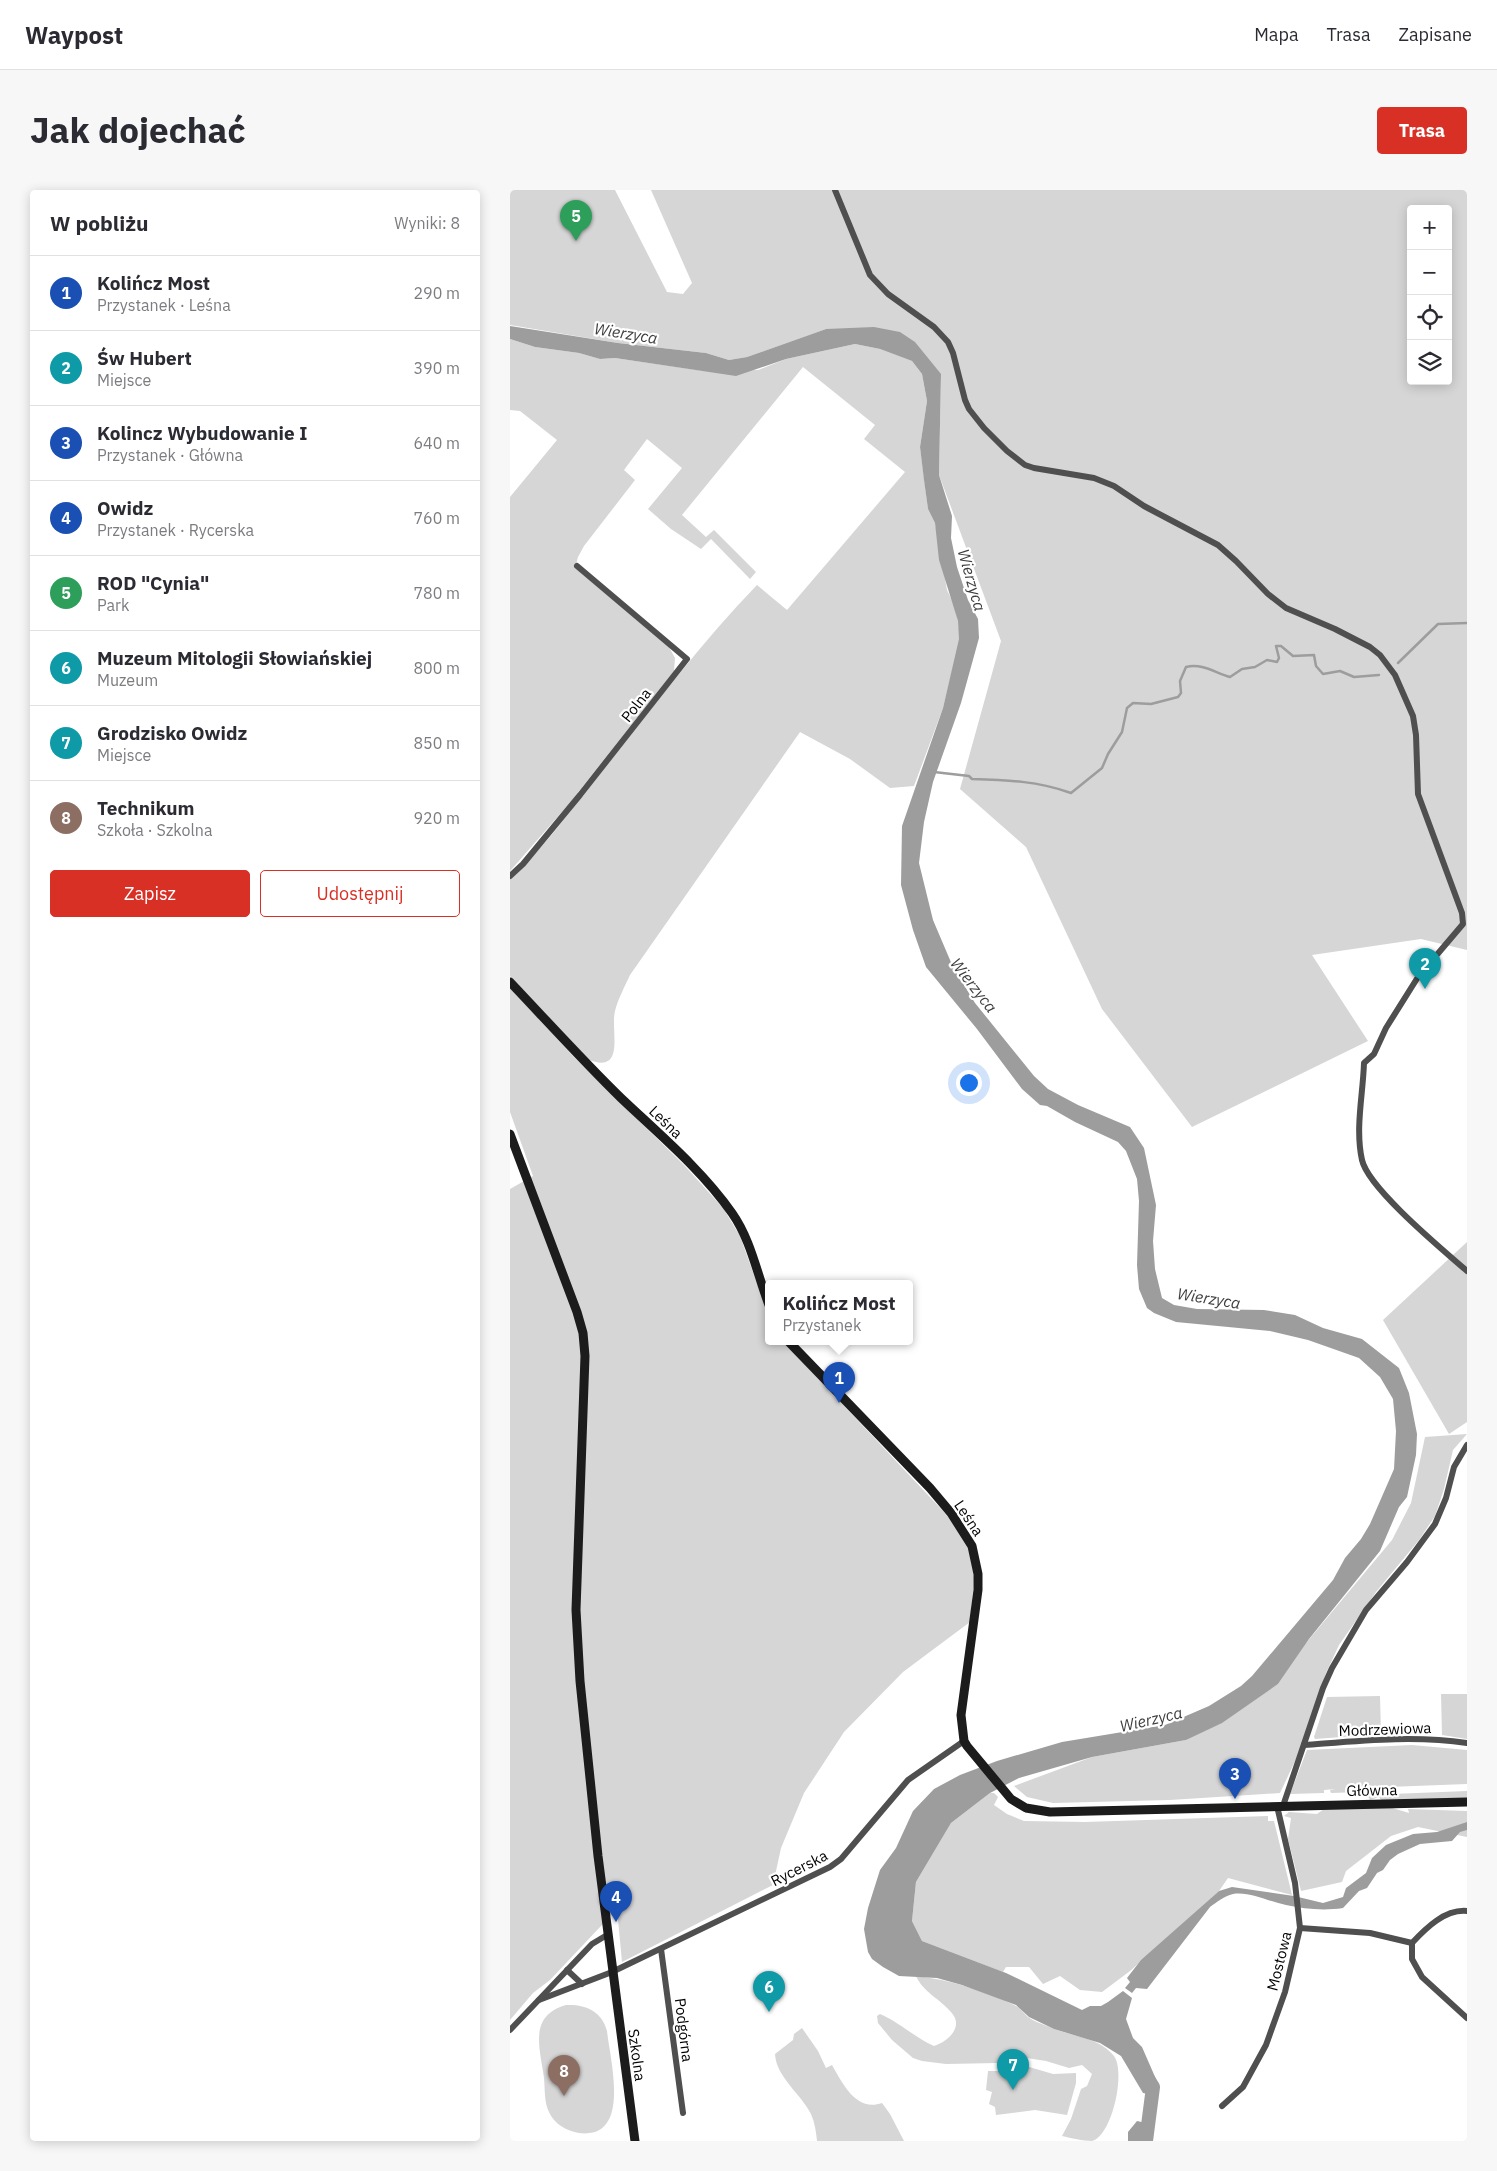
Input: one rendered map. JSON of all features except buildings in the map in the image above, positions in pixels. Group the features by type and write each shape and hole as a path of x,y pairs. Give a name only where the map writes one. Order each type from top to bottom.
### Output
{"street":[{"path":"835,190 870,275 888,294 934,327 948,342 969,409 984,428 1007,451 1034,468 1104,481 1158,514 1208,539 1227,552 1276,601 1370,647 1380,655 1395,675 1413,716 1416,735 1418,794 1462,913 1463,924 1418,977 1386,1028 1374,1054 1364,1064 1360,1107 1362,1161 1370,1176 1383,1193 1467,1271"},
{"name":"Polna","path":"510,876 523,864 580,795 687,659 577,566"},
{"name":"Leśna","path":"510,982 591,1068 694,1168 716,1192 733,1214 744,1235 765,1293"},
{"name":"Szkolna","path":"510,1134 567,1284 583,1333 585,1356 576,1610 577,1646 607,1935 635,2141"},
{"name":"Leśna","path":"792,1345 930,1488 962,1528 972,1546 978,1574 978,1590 962,1697 964,1741"},
{"path":"1280,1806 1304,1745 1322,1688 1332,1668 1366,1610 1407,1562 1435,1524 1446,1498 1454,1467 1467,1445"},
{"name":"Modrzewiowa","path":"1304,1745 1383,1739 1441,1739 1467,1743"},
{"name":"Główna","path":"964,1741 1011,1799 1026,1808 1050,1812 1467,1802"},
{"name":"Rycerska","path":"539,2000 612,1972 808,1879 835,1864 866,1831 908,1780 964,1741"},
{"name":"Mostowa","path":"1222,2106 1243,2087 1266,2045 1285,1992 1300,1928 1295,1883 1280,1806"},
{"path":"1467,1911 1448,1915 1431,1923 1412,1943 1412,1959 1422,1976 1467,2018"},
{"path":"1300,1928 1370,1933 1412,1943"},
{"path":"510,2030 592,1944 607,1935"},
{"name":"Podgórna","path":"662,1948 683,2114"},
{"path":"567,1970 582,1984"}],"shaded area":[{"path":"510,190 615,190 667,292 683,294 692,283 651,190 1467,190 1467,950 1421,939 1312,955 1368,1041 1192,1127 1102,1009 1026,847 960,789 1001,641 939,475 941,374 849,329 826,329 747,357 729,360 706,353 618,343 510,325"},
{"path":"510,326 618,343 706,353 729,360 747,357 826,329 874,327 900,332 915,342 941,374 939,475 952,516 951,538 957,567 968,600 978,619 979,638 961,703 933,782 924,822 919,863 933,920 953,967 975,1003 1034,1076 1048,1089 1078,1105 1130,1127 1144,1148 1156,1205 1153,1241 1155,1269 1162,1298 1174,1305 1197,1309 1264,1310 1295,1315 1323,1328 1362,1339 1399,1368 1409,1393 1417,1434 1416,1455 1407,1497 1399,1507 1380,1551 1309,1639 1278,1684 1222,1723 1186,1740 1092,1757 1019,1778 990,1793 951,1823 916,1882 912,1921 922,1941 1006,1973 1082,2010 1090,2006 1101,2006 1123,1991 1132,1998 1126,2019 1133,2038 1142,2047 1159,2086 1158,2096 1143,2093 1121,2056 1100,2043 1054,2029 1029,2017 1016,2005 962,1985 937,1978 899,1976 872,1959 868,1952 864,1929 868,1908 880,1870 896,1848 913,1811 934,1789 960,1775 997,1761 1062,1742 1165,1725 1209,1706 1241,1686 1252,1676 1333,1580 1345,1558 1361,1539 1370,1524 1394,1469 1396,1431 1393,1399 1380,1377 1359,1358 1308,1340 1270,1331 1176,1322 1147,1308 1139,1289 1137,1265 1139,1201 1137,1179 1126,1151 1118,1142 1075,1122 1047,1106 1040,1105 1022,1089 977,1029 926,967 913,930 901,885 902,826 943,708 959,639 958,621 939,560 935,523 928,509 920,447 927,401 922,374 912,361 880,349 855,344 786,359 736,376 615,358 600,359 579,353 535,347 510,339"},
{"path":"510,339 535,347 579,353 600,359 615,358 704,371 758,370 786,359 855,344 880,349 912,361 922,374 927,401 920,447 928,509 935,523 947,590 955,607 958,621 960,639 943,708 914,786 890,788 850,759 800,732 630,975 615,1011 612,1056 608,1061 599,1063 587,1059 510,976 510,879 552,835 692,659 757,585 787,610 905,472 864,439 875,425 803,367 682,515 706,537 714,530 756,572 750,579 711,539 701,549 671,529 648,509 682,468 647,439 624,470 635,480 584,546 575,568 669,647 675,658 674,671 568,805 510,871 510,497 557,440 520,411 510,410"},
{"path":"510,988 573,1056 684,1165 723,1208 740,1236 765,1306 765,1345 787,1345 943,1511 966,1542 974,1571 974,1582 970,1622 903,1672 844,1732 804,1793 781,1848 773,1885 622,1962 617,1909 550,1980 533,1993 510,2020 510,1189 533,1176 510,1112"},
{"path":"1467,1242 1467,1422 1449,1434 1383,1320"},
{"path":"1467,1434 1453,1450 1444,1489 1435,1516 1419,1540 1376,1592 1339,1645 1326,1673 1305,1740 1280,1793 1170,1800 1053,1803 1027,1797 1014,1786 1092,1757 1186,1740 1278,1684 1306,1643 1392,1540 1411,1503 1425,1437"},
{"path":"1441,1694 1467,1694 1467,1739 1442,1735"},
{"path":"1380,1696 1381,1734 1315,1739 1314,1737 1327,1697"},
{"path":"1412,1745 1467,1750 1467,1784 1362,1788 1361,1792 1331,1793 1330,1790 1335,1789 1324,1790 1324,1793 1290,1794 1307,1750"},
{"path":"1467,1791 1467,1799 1381,1800 1379,1797 1370,1800 1367,1795"},
{"path":"990,1793 994,1793 998,1797 994,1805 1007,1814 1024,1821 1085,1822 1268,1816 1268,1821 1274,1821 1292,1895 1228,1878 1219,1891 1130,1971 1102,1992 1080,1990 1060,1976 1043,1984 1029,1967 1006,1967 1003,1972 922,1941 912,1921 916,1882 951,1823"},
{"path":"1389,1807 1409,1813 1408,1809 1467,1811 1467,1837 1418,1827 1391,1836 1346,1871 1342,1882 1301,1891 1288,1839 1291,1818 1284,1816 1289,1812 1317,1814 1324,1809"},
{"path":"1467,1822 1467,1830 1460,1832 1452,1841 1420,1844 1398,1854 1390,1860 1383,1870 1377,1873 1367,1888 1359,1891 1343,1908 1329,1909 1293,1906 1239,1893 1227,1896 1210,1907 1147,1989 1136,1988 1132,1993 1125,1988 1130,1982 1127,1978 1141,1960 1219,1891 1232,1887 1294,1896 1323,1903 1343,1897 1346,1888 1366,1873 1372,1858 1386,1845 1413,1834 1437,1832"},
{"path":"916,1976 979,1990 1016,2006 1037,2022 1093,2041 1108,2050 1114,2056 1117,2064 1118,2089 1111,2116 1106,2128 1099,2137 1092,2141 1062,2136 1071,2119 1081,2089 1087,2086 1092,2074 1082,2065 1069,2068 1027,2058 998,2063 946,2064 922,2061 913,2058 892,2040 878,2023 877,2016 880,2014 934,2046 949,2037 955,2028 955,2018 951,2012 923,1987"},
{"path":"566,2005 580,2006 592,2010 601,2018 607,2031 614,2095 612,2111 606,2124 596,2132 579,2133 566,2129 554,2120 546,2104 539,2034 541,2025 546,2017 554,2010"},
{"path":"802,2028 818,2051 826,2068 832,2065 851,2094 865,2104 882,2103 904,2141 817,2141 811,2114 784,2078 776,2062 775,2054 793,2040 794,2034"},
{"path":"1026,2066 1053,2074 1076,2073 1076,2083 1067,2115 1035,2110 996,2115 995,2107 989,2104 992,2092 986,2090 988,2071"},
{"path":"1137,2121 1153,2127 1152,2141 1128,2141 1128,2132"}],"waterway":[{"path":"1398,663 1438,624 1467,623"},
{"path":"934,772 969,776 972,779 1034,784 1071,793 1102,768 1108,754 1122,732 1127,708 1133,703 1151,704 1178,697 1181,693 1180,681 1186,667 1203,667 1230,677 1242,669 1255,667 1267,660 1277,662 1279,658 1276,646 1281,646 1293,656 1314,655 1316,666 1323,674 1340,671 1354,677 1379,675"},
{"name":"Wierzyca","path":"1146,2141 1153,2087 1148,2079"}],"place":[{"name":"ROD \"Cynia\"","path":"576,241"},
{"name":"Św Hubert","path":"1425,989"},
{"name":"Kolińcz Most","path":"839,1403"},
{"name":"Kolincz Wybudowanie I","path":"1235,1799"},
{"name":"Owidz","path":"616,1922"},
{"name":"Muzeum Mitologii Słowiańskiej","path":"769,2012"},
{"name":"Grodzisko Owidz","path":"1013,2090"},
{"name":"Technikum","path":"564,2096"}]}
